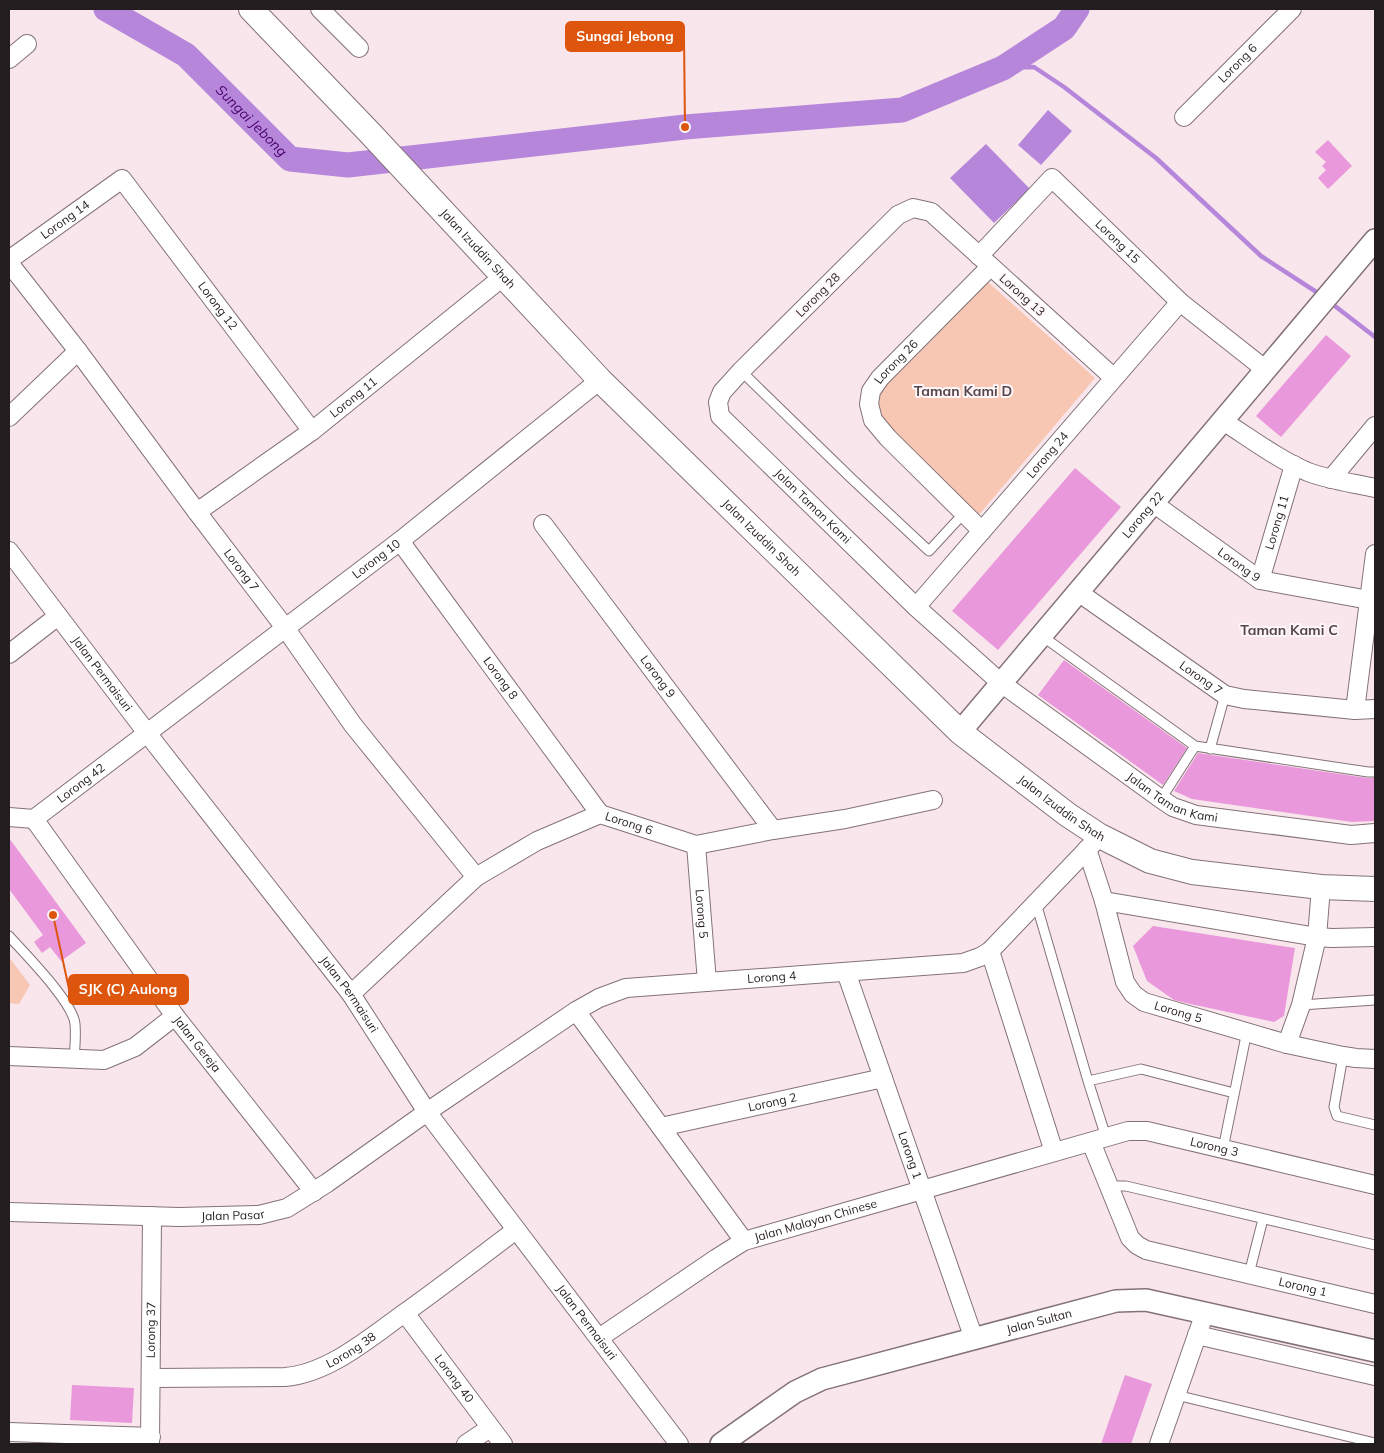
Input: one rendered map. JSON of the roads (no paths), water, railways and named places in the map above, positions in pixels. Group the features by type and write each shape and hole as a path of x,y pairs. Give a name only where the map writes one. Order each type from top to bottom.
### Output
{"main road":[{"name":"Jalan Izuddin Shah","path":"251,9 370,133 600,380 960,732 1068,815 1093,843 1192,872 1321,887 1375,889"}],"street":[{"path":"320,9 359,48"},
{"name":"Lorong 6","path":"1184,116 1292,9"},
{"path":"9,59 27,44"},
{"name":"Lorong 15","path":"984,261 1052,178 1180,302 1266,370"},
{"name":"Lorong 14","path":"9,262 122,179"},
{"name":"Lorong 12","path":"122,179 312,432"},
{"name":"Lorong 28","path":"718,402 722,392 741,372 898,215 913,208 931,212"},
{"name":"Lorong 13","path":"931,212 1114,378"},
{"name":"Lorong 22","path":"960,732 1375,240"},
{"name":"Lorong 26","path":"982,531 888,438 873,420 869,404 871,391 880,378 984,261"},
{"name":"Lorong 7","path":"9,262 286,629 353,725 476,877"},
{"name":"Lorong 11","path":"197,512 312,432 504,276"},
{"name":"Lorong 24","path":"916,607 1180,302"},
{"path":"9,417 78,351"},
{"name":"Lorong 10","path":"148,733 400,542 600,380"},
{"name":"Jalan Taman Kami","path":"718,402 720,416 916,607"},
{"path":"1222,421 1294,465 1331,479 1375,488"},
{"path":"1331,479 1375,426"},
{"name":"Lorong 11","path":"1260,580 1294,465"},
{"name":"Lorong 9","path":"1153,503 1260,580 1369,600"},
{"name":"Lorong 9","path":"543,524 773,830"},
{"name":"Lorong 8","path":"400,542 600,814"},
{"name":"Jalan Permaisuri","path":"9,551 351,994 427,1112 679,1444"},
{"path":"1355,710 1375,554"},
{"name":"Lorong 7","path":"1078,592 1225,695 1244,699 1355,710 1375,709"},
{"path":"916,607 989,697"},
{"path":"9,654 58,616"},
{"name":"Jalan Taman Kami","path":"989,697 1173,807 1196,815 1350,835 1375,833"},
{"name":"Lorong 42","path":"34,819 148,733"},
{"name":"Lorong 6","path":"351,994 476,877 538,841 600,814 696,845 773,830 845,819 933,800"},
{"path":"9,817 34,819"},
{"name":"Jalan Gereja","path":"34,819 175,1016 314,1192"},
{"name":"Lorong 5","path":"1093,843 1104,901 1125,982 1133,994 1144,1002 1287,1044 1343,1056 1375,1059"},
{"name":"Lorong 4","path":"427,1112 576,1011 599,998 626,988 963,963 980,957 990,951 1093,843"},
{"name":"Lorong 5","path":"696,845 707,982"},
{"path":"1287,1044 1301,1005 1317,937 1321,887"},
{"path":"1104,901 1317,937 1375,937"},
{"path":"990,951 1054,1152"},
{"name":"Lorong 1","path":"846,972 974,1339"},
{"path":"576,1011 744,1241"},
{"path":"9,1056 104,1060 135,1047 175,1016"},
{"name":"Lorong 2","path":"660,1127 883,1078"},
{"name":"Jalan Pasar","path":"9,1212 152,1216 259,1215 287,1208 314,1192 427,1112"},
{"name":"Lorong 3","path":"1054,1152 1128,1131 1147,1131 1375,1185"},
{"name":"Lorong 1","path":"1098,1140 1108,1186 1130,1238 1137,1245 1146,1250 1375,1304"},
{"name":"Jalan Malayan Chinese","path":"599,1338 744,1241 1054,1152"},
{"name":"Lorong 37","path":"151,1441 152,1216"},
{"name":"Lorong 38","path":"152,1378 298,1376 310,1372 352,1351 516,1230"},
{"name":"Jalan Sultan","path":"721,1444 807,1385 1116,1301 1146,1300 1375,1351"},
{"path":"1159,1444 1205,1312"},
{"name":"Lorong 40","path":"405,1313 503,1444"},
{"path":"1197,1335 1375,1376"},
{"path":"466,1444 490,1428"},
{"path":"9,1432 151,1441"}],"lane":[{"path":"741,372 929,551 964,513"},
{"path":"1041,636 1195,746 1375,772"},
{"path":"1210,749 1225,695"},
{"path":"1161,799 1195,746"},
{"path":"1036,903 1088,1081 1098,1140"},
{"path":"9,936 65,1000 75,1023 74,1059"},
{"path":"1301,1005 1375,1000"},
{"path":"1223,1149 1247,1031"},
{"path":"1343,1056 1334,1107 1335,1113 1337,1116 1375,1125"},
{"path":"1088,1081 1141,1069 1234,1093"},
{"path":"1108,1186 1126,1186 1375,1245"},
{"path":"1249,1274 1263,1218"},
{"path":"1176,1395 1375,1443"}],"waterway":[{"name":"Sungai Jebong","path":"106,9 186,55 290,159 348,165 685,127 902,110 1003,68 1064,28 1077,9"},
{"path":"1003,68 1034,67 1064,87 1156,158 1261,256 1321,295"},
{"path":"1331,303 1375,337"}],"place":[{"name":"Sungai Jebong","path":"685,127"},
{"name":"SJK (C) Aulong","path":"53,915"}],"district":[{"name":"Taman Kami D","path":"963,391"},
{"name":"Taman Kami C","path":"1289,630"}]}
